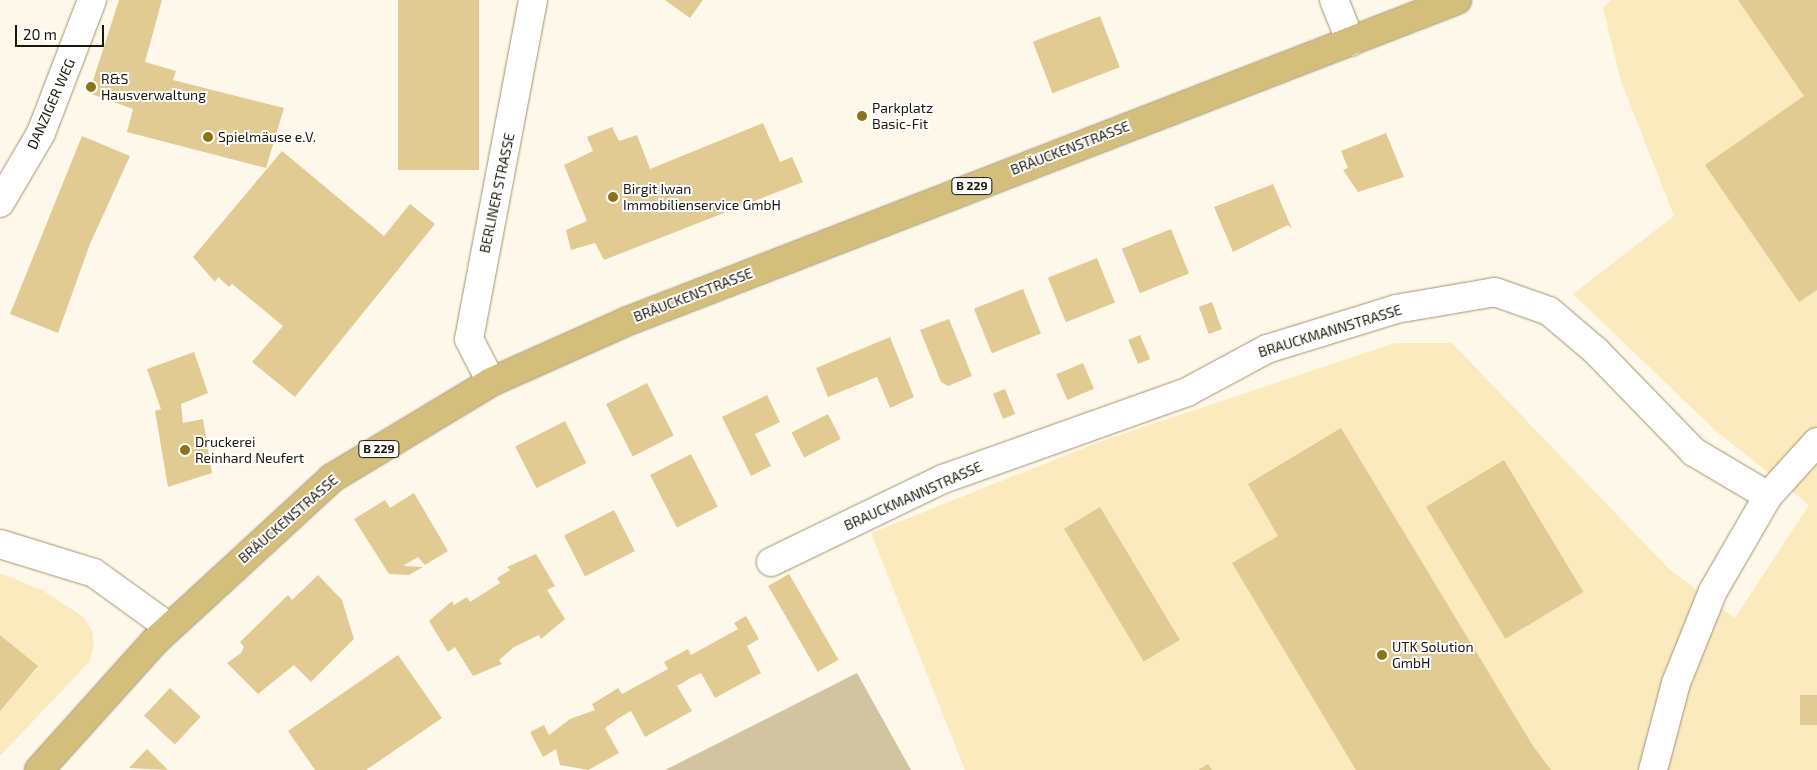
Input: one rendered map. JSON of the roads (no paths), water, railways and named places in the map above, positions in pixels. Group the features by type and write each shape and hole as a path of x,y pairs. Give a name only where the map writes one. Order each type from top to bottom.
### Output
{"main road":[{"name":"BRÄUCKENSTRASSE","path":"39,770 169,627 332,478 491,382 628,321 1457,0"}],"street":[{"name":"DANZIGER WEG","path":"0,203 41,133 92,0"},
{"name":"BERLINER STRASSE","path":"491,382 469,339 533,0"},
{"path":"1334,0 1351,42"},
{"name":"BRAUCKMANNSTRASSE","path":"772,562 943,479 1187,392 1267,349 1396,309 1495,292 1549,311 1596,351 1694,452 1768,496"},
{"path":"1654,770 1676,683 1713,591 1768,496 1817,442"},
{"path":"0,544 94,573 169,627"}],"place":[{"name":"R&S Hausverwaltung","path":"91,87"},
{"name":"Parkplatz Basic-Fit","path":"862,116"},
{"name":"Spielmäuse e.V.","path":"208,137"},
{"name":"Birgit Iwan Immobilienservice GmbH","path":"613,197"},
{"name":"Druckerei Reinhard Neufert","path":"185,450"},
{"name":"UTK Solution GmbH","path":"1382,655"}]}
